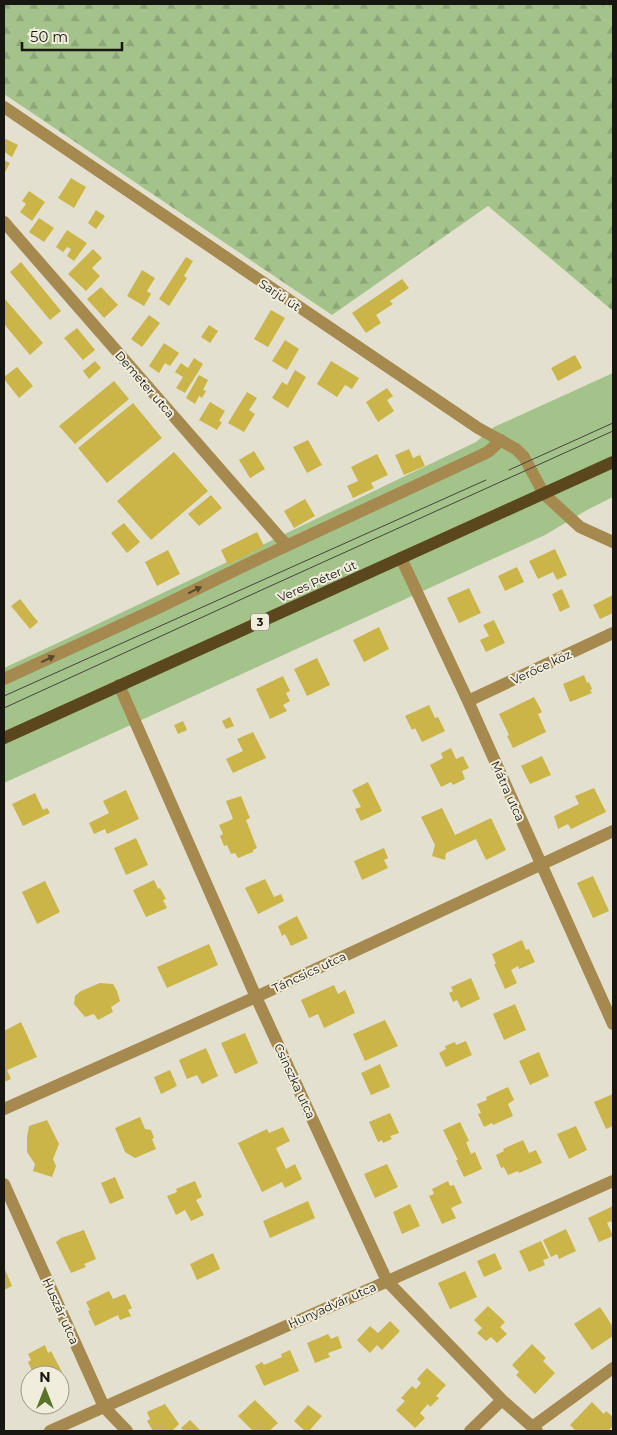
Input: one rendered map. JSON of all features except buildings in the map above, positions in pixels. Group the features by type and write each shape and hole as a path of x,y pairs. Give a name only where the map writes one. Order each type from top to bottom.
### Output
{"main road":[{"name":"Veres Péter út","path":"4,738 613,462"}],"street":[{"name":"Sarjú út","path":"4,107 478,428 516,449 524,457 544,494 580,527 613,542"},
{"name":"Demeter utca","path":"4,222 287,546"},
{"path":"4,679 488,452 501,440"},
{"name":"Mátra utca","path":"401,558 468,701 613,1024"},
{"name":"Verőce köz","path":"468,701 613,633"},
{"name":"Csinszka utca","path":"119,686 256,997 387,1281 502,1400 535,1429"},
{"name":"Táncsics utca","path":"4,1109 256,997 613,831"},
{"name":"Hunyadvár utca","path":"50,1431 613,1181"},
{"name":"Huszár utca","path":"4,1184 104,1407 127,1431"},
{"path":"535,1429 613,1368"},
{"path":"470,1431 502,1400"}],"green space":[{"path":"4,4 584,4 613,25 613,311 488,206 332,315 4,94"},
{"path":"584,4 613,4 613,25"},
{"path":"613,373 613,497 545,535 4,783 4,668 476,442 494,427"}],"tram line":[{"path":"509,470 613,423"},
{"path":"4,708 613,431"},
{"path":"4,696 486,480"}]}
